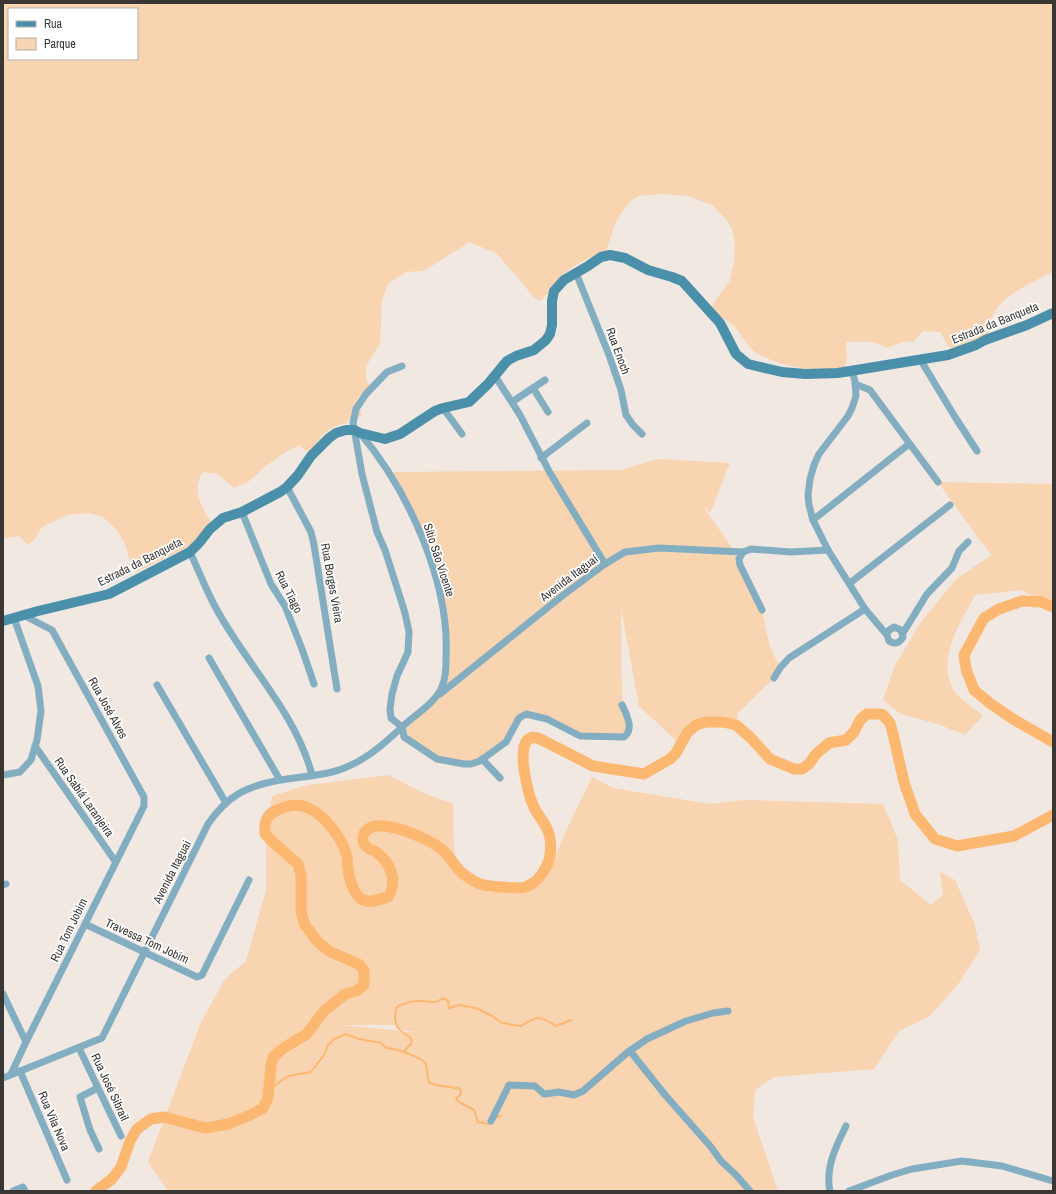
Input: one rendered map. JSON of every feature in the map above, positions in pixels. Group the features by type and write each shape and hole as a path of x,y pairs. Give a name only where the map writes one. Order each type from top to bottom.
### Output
{"street":[{"name":"Estrada da Banqueta","path":"3,621 109,594 190,552 210,529 223,518 242,512 287,487 301,471 311,456 329,438 336,434 346,430 384,439 396,436 435,411 470,402 507,361 516,356 534,350 546,340 550,334 552,325 552,301 554,291 564,280 601,257 610,255 625,258 648,270 682,281 720,323 736,354 748,364 782,372 805,374 852,372 956,353 985,340 1053,314"},
{"name":"Rua Enoch","path":"576,273 609,355 621,390 626,415 642,434"},
{"path":"920,359 977,450"},
{"path":"402,366 387,372 366,394 356,409 352,422 357,432 362,474 377,532 385,550 405,614 409,632 408,652 396,676 390,709 392,718 402,727 404,737 437,759 471,764 482,759 506,742 520,718 526,714 547,718 580,736 624,737 628,734 630,729 622,705"},
{"path":"852,372 856,396 848,416 819,454 814,465 810,479 808,495 809,505 813,520 828,550 865,609 889,641 895,644 902,640 903,633 927,594 952,568 959,551 968,542"},
{"path":"495,376 512,402 533,439 541,458 604,564"},
{"path":"512,402 545,380"},
{"path":"855,384 870,390 938,482"},
{"path":"533,388 548,412"},
{"path":"443,408 462,434"},
{"path":"541,458 587,423"},
{"name":"Sítio São Vicente","path":"357,432 376,452 418,526 440,592 447,637 445,678 442,689 436,698 402,727"},
{"path":"813,520 909,444"},
{"name":"Rua Borges Vieira","path":"287,487 311,532 338,689"},
{"path":"850,583 950,505"},
{"name":"Rua Tiago","path":"242,512 271,584 285,606 314,684"},
{"name":"Avenida Itaguaí","path":"436,698 562,596 604,564 625,552 659,548 743,552"},
{"path":"762,610 740,565 739,559 743,552 751,549 792,552 828,550"},
{"path":"190,552 217,610 296,732 308,760 312,775"},
{"path":"774,678 789,658 865,609"},
{"path":"3,775 20,772 31,760 41,711 38,686 25,648 19,617"},
{"name":"Rua José Alves","path":"19,617 52,630 144,796"},
{"path":"886,635 888,631 894,627 901,630 903,633"},
{"path":"209,658 280,780 333,772 359,761 402,727"},
{"path":"157,685 226,803"},
{"name":"Rua Sabiá Laranjeira","path":"35,746 115,861"},
{"path":"482,759 500,778"},
{"name":"Avenida Itaguai","path":"3,1078 102,1038 208,824 226,803 239,793 258,784 280,780"},
{"name":"Rua Tom Jobim","path":"12,1074 26,1042 115,861 144,806 144,796"},
{"name":"Travessa Tom Jobim","path":"85,924 199,977 202,975 249,880"},
{"path":"3,994 26,1042"},
{"path":"491,1121 510,1085 535,1086 544,1094 559,1092 574,1095 583,1091 630,1051 647,1039 686,1021 713,1013 728,1012"},
{"name":"Rua José Sibrail","path":"79,1048 121,1136"},
{"path":"630,1051 666,1096 707,1141 721,1161 750,1191"},
{"name":"Rua Vila Nova","path":"20,1071 67,1180"},
{"path":"98,1088 80,1097 90,1130 99,1149"},
{"path":"830,1191 829,1173 832,1158 835,1148 846,1126"},
{"path":"849,1191 912,1169 962,1161 1002,1166 1053,1181"},
{"path":"13,1191 23,1187 25,1191"}],"green space":[{"path":"3,3 1053,3 1053,271 1020,289 1005,300 993,315 988,334 960,347 949,347 940,332 923,331 913,342 906,341 886,348 882,345 873,343 846,342 847,360 844,368 834,370 795,367 770,360 751,348 734,326 717,314 712,306 730,280 734,260 735,243 732,229 727,220 712,205 688,196 660,194 639,196 631,201 624,209 615,224 606,251 585,260 570,269 540,301 533,297 496,253 469,242 424,271 406,272 388,284 382,300 380,344 366,366 366,380 370,386 357,399 362,416 350,418 347,423 340,424 330,429 310,451 306,451 299,445 284,453 248,482 234,488 218,474 203,472 199,479 198,492 201,504 211,522 189,547 136,572 129,559 125,544 117,530 103,517 88,513 67,515 42,527 34,540 28,545 19,536 5,538 3,541"},
{"path":"657,459 730,463 710,513 703,506 733,549 762,610 769,644 780,668 774,678 738,713 736,722 706,720 696,725 683,747 639,706 621,608 622,705 629,723 624,737 580,736 547,719 527,714 506,742 471,764 437,759 404,737 409,720 436,698 445,678 441,592 419,526 389,472 622,470"},
{"path":"938,482 1053,484 1053,607 1041,602 1022,590 975,595 952,642 948,667 950,679 955,692 983,716 965,735 938,724 900,714 883,700 894,667 921,622 956,579 992,555"},
{"path":"388,775 421,792 453,804 454,850 458,865 480,883 530,887 546,879 565,833 592,777 613,788 710,804 745,800 883,804 898,840 900,880 931,905 943,895 940,872 955,880 975,925 980,950 959,983 930,1016 899,1031 874,1069 774,1077 755,1090 753,1117 778,1191 168,1191 148,1162 201,1022 225,979 246,961 266,890 266,840 272,796 307,785","holes":["341,1025 395,1025 399,1029 422,1033"]}],"waterway":[{"path":"1053,607 1041,602 1022,601 999,609 984,618 964,655 966,669 974,690 1013,719 1053,742"},
{"path":"96,1191 112,1179 121,1167 130,1141 137,1129 151,1119 164,1117 205,1128 229,1124 263,1108 268,1098 271,1064 274,1056 285,1047 307,1034 324,1011 345,994 356,991 364,985 364,971 360,965 329,951 317,941 305,925 301,912 301,875 298,864 265,834 265,823 268,817 279,809 292,806 304,806 314,811 327,822 337,835 345,850 349,877 354,889 361,899 367,901 374,901 388,897 391,891 393,879 386,861 376,852 369,849 363,841 365,832 371,827 380,826 402,830 434,844 444,851 462,873 480,884 516,888 525,887 535,882 544,870 548,863 551,846 548,830 533,805 525,777 523,753 525,744 530,738 538,738 593,766 644,774 670,759 676,753 687,733 696,725 706,722 723,722 736,725 751,738 770,759 794,769 802,769 809,764 816,754 829,743 846,740 854,732 860,720 867,714 882,714 890,723 904,782 915,814 935,839 957,846 1014,836 1053,815"},
{"path":"403,1052 411,1044 412,1040 397,1027 395,1013 397,1007 402,1004 412,1002 436,1002 443,998 448,1001 449,1008 460,1005 476,1008 502,1023 521,1026 539,1018 556,1026 571,1020"},
{"path":"268,1090 288,1076 311,1072 324,1055 328,1045 334,1039 346,1034 359,1039 381,1043 386,1048 401,1051 419,1058 425,1063 429,1083 460,1089 461,1094 456,1099 474,1110 478,1122 489,1124 491,1122"},
{"path":"495,1118 501,1116"}]}
